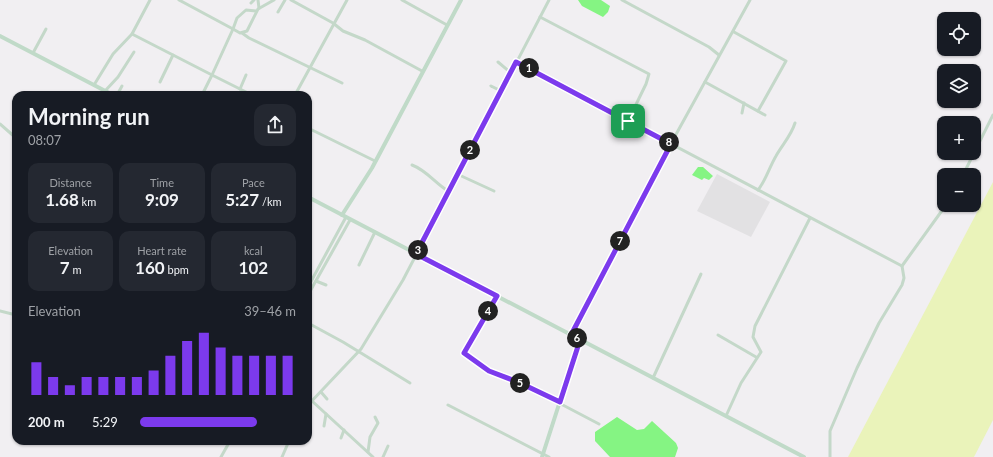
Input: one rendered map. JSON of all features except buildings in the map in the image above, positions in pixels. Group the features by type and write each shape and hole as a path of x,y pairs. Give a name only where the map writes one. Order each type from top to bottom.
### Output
{"main road":[{"path":"344,216 376,161 422,71 461,0"},
{"path":"0,36 105,91"},
{"path":"312,199 804,457"},
{"path":"543,455 580,340"}],"street":[{"path":"94,85 113,54 132,34 150,0"},
{"path":"179,0 249,38 342,83"},
{"path":"251,3 254,0"},
{"path":"258,0 259,8"},
{"path":"242,33 248,31 256,11 274,0"},
{"path":"278,12 285,0"},
{"path":"291,0 333,23 348,34 366,40 422,71"},
{"path":"297,91 333,23 347,0"},
{"path":"402,0 447,25"},
{"path":"374,457 312,401 365,343 403,280 448,191 549,0"},
{"path":"622,0 709,47 719,55"},
{"path":"571,335 671,144 719,55 734,32 750,0"},
{"path":"204,91 237,18 246,10 256,11"},
{"path":"540,17 649,74 646,84 628,121"},
{"path":"33,53 46,29"},
{"path":"734,32 786,61 758,111"},
{"path":"132,34 244,91"},
{"path":"105,91 118,77 134,52"},
{"path":"160,82 173,55"},
{"path":"498,62 511,73"},
{"path":"516,62 902,266"},
{"path":"240,89 246,75"},
{"path":"705,82 765,115"},
{"path":"119,91 122,86"},
{"path":"491,86 501,91"},
{"path":"742,113 744,103"},
{"path":"967,168 993,116"},
{"path":"758,190 766,180 775,158 792,133 795,123"},
{"path":"0,124 12,134"},
{"path":"312,130 376,161"},
{"path":"412,165 422,170 435,183 448,191"},
{"path":"457,174 494,191"},
{"path":"830,457 830,431 857,368 879,323 902,285 904,278 902,266 941,212"},
{"path":"312,278 344,216"},
{"path":"726,416 740,383 761,350 754,337 755,326 810,218"},
{"path":"312,288 350,220"},
{"path":"359,266 375,232"},
{"path":"653,378 701,274"},
{"path":"316,281 326,285"},
{"path":"497,296 464,353 489,371 518,382 560,402 599,424"},
{"path":"0,311 12,314"},
{"path":"312,326 343,342 410,384"},
{"path":"718,335 756,357"},
{"path":"321,392 327,399"},
{"path":"448,405 549,457"},
{"path":"324,426 326,414"},
{"path":"368,452 370,437 378,423 375,417"},
{"path":"341,438 344,430"},
{"path":"221,457 228,445"},
{"path":"282,457 287,445"},
{"path":"383,457 388,446"}],"shaded area":[{"path":"578,0 601,0 610,6 608,12 603,17 582,6"},
{"path":"698,167 703,167 713,176 709,180 704,178 702,180 692,175"},
{"path":"717,174 770,202 751,237 697,211"},
{"path":"993,182 993,420 974,457 848,457 977,212 981,212 981,205"},
{"path":"617,417 637,430 644,429 652,421 676,443 678,448 675,457 610,457 595,441 595,432"}],"route":[{"path":"516,62 628,121 671,144 571,335 580,340 560,402 518,382 489,371 464,353 464,350 497,296 416,254 516,62"}]}
